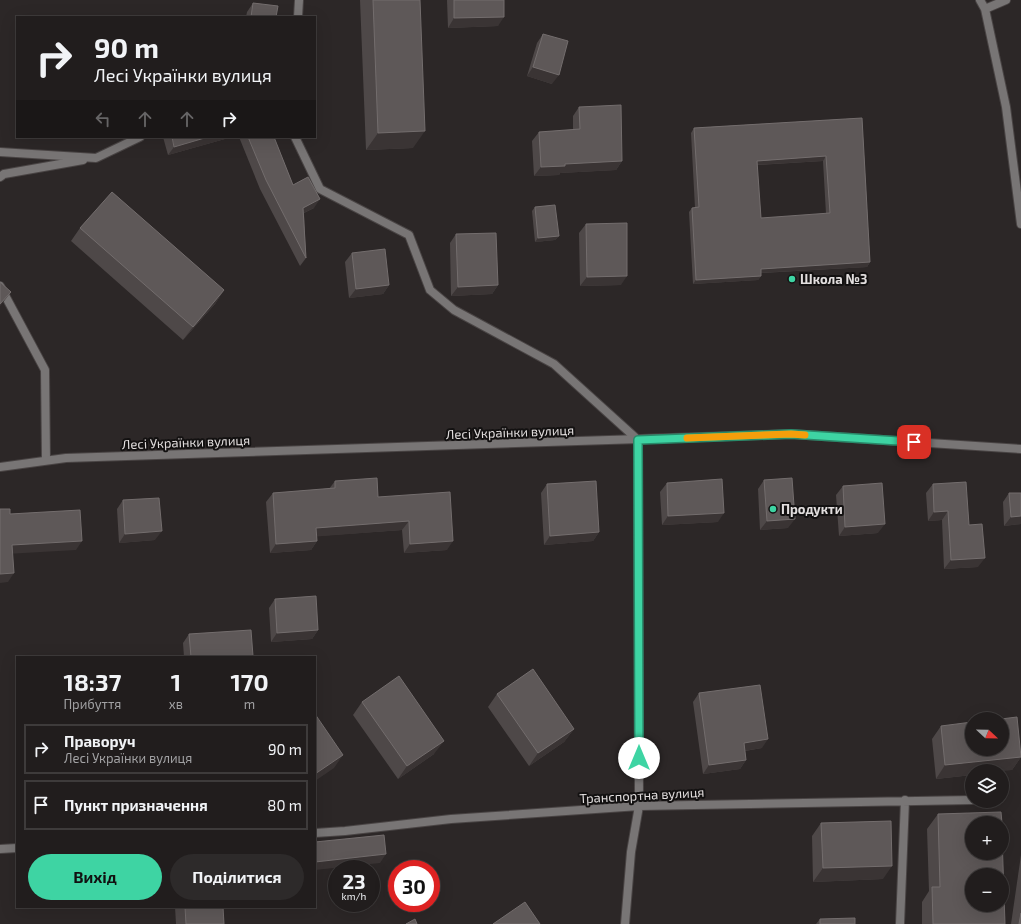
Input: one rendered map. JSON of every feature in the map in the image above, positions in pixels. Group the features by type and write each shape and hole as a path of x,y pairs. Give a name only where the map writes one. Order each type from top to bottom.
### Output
{"street":[{"path":"298,16 299,0"},
{"path":"980,0 985,9 1006,107 1021,224"},
{"path":"985,9 1006,0"},
{"path":"0,177 4,174 96,158 138,138"},
{"path":"295,138 320,189 409,235 430,290 454,310 554,364 638,440 639,806 631,852 625,924"},
{"path":"0,152 96,158"},
{"path":"0,286 45,370 46,460"},
{"name":"Лесі Українки вулиця","path":"0,467 46,460 791,434 1021,449"},
{"path":"900,924 905,800"},
{"name":"Транспортна вулиця","path":"316,832 345,831 451,819 639,806 965,800"},
{"path":"0,849 16,848"}],"building":[{"path":"373,0 420,0 425,131 378,133"},
{"path":"454,0 504,0 504,17 454,18"},
{"path":"253,3 278,6 276,16 251,16"},
{"path":"543,34 568,41 559,75 533,67"},
{"path":"621,105 622,161 565,164 565,166 541,167 539,132 580,129 579,107"},
{"path":"862,118 870,262 761,269 761,276 696,280 692,208 699,207 694,128","holes":["826,156 830,213 761,218 757,161"]},
{"path":"172,138 205,138 174,147"},
{"path":"248,138 274,138 293,185 308,177 320,199 303,208 306,258 266,180"},
{"path":"112,192 224,290 193,327 80,228"},
{"path":"555,205 559,236 538,238 535,207"},
{"path":"627,223 627,276 587,277 586,224"},
{"path":"496,233 498,285 458,287 456,234"},
{"path":"385,249 389,285 356,289 352,253"},
{"path":"0,282 11,292 0,304"},
{"path":"377,478 378,497 450,492 453,541 410,544 409,521 316,528 317,541 276,544 273,493 335,488 335,481"},
{"path":"792,478 795,519 767,521 764,480"},
{"path":"722,479 724,513 668,516 667,483"},
{"path":"596,481 599,532 550,536 547,484"},
{"path":"966,482 969,525 982,524 985,558 951,560 948,511 934,512 933,484"},
{"path":"882,483 885,524 845,527 843,486"},
{"path":"1009,493 1021,493 1021,516 1011,517"},
{"path":"159,498 162,531 125,534 123,500"},
{"path":"0,509 10,509 10,514 80,510 82,541 12,545 14,573 0,574"},
{"path":"316,596 318,630 277,633 275,599"},
{"path":"251,630 253,656 191,656 189,634"},
{"path":"533,669 574,729 538,753 497,694"},
{"path":"399,676 444,741 407,766 362,702"},
{"path":"760,685 768,739 744,743 746,760 709,765 699,693"},
{"path":"316,715 343,755 316,773"},
{"path":"1017,717 1021,757 945,765 941,726 965,723 965,756 1009,756 1009,718"},
{"path":"1001,812 1001,816 965,816 965,860 1003,860 1003,868 965,868 965,912 1005,912 1005,924 933,924 932,887 940,887 938,814"},
{"path":"891,821 892,866 823,868 821,823"},
{"path":"384,835 386,854 316,862 316,842"},
{"path":"525,902 540,924 493,924"},
{"path":"185,908 223,908 224,924 186,924"},
{"path":"1021,913 1021,924 1019,924"},
{"path":"855,918 855,924 820,924 820,919"},
{"path":"415,919 417,924 406,924"}],"slow traffic":[{"path":"687,438 791,434 805,435"}],"place":[{"name":"Школа №3","path":"792,279"},
{"name":"Продукти","path":"773,509"}],"route":[{"path":"639,758 638,440 791,434 914,442"}]}
